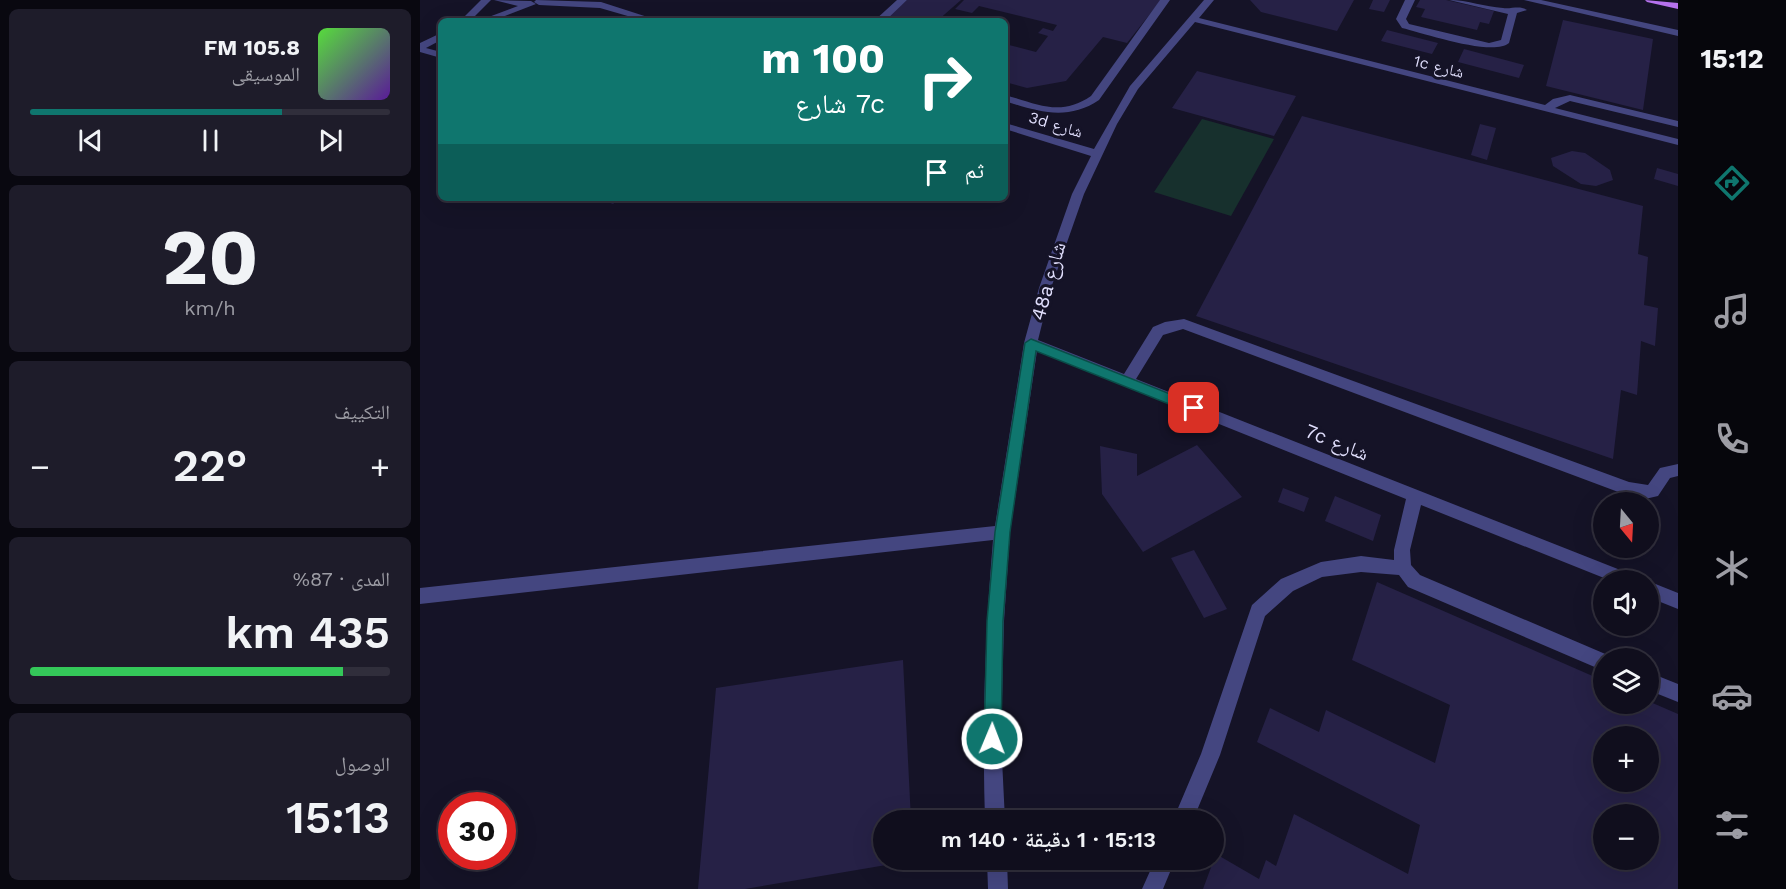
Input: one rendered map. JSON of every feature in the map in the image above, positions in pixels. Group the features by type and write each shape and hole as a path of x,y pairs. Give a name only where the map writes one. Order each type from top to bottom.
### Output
{"main road":[{"path":"1652,0 1678,6"}],"street":[{"path":"468,18 486,0"},
{"path":"499,0 507,3 599,2 645,18"},
{"path":"882,18 902,0"},
{"path":"1008,99 1055,111 1079,108 1088,104 1095,98 1165,0"},
{"name":"48a شارع","path":"995,810 992,739 995,621 1002,532 1031,343 1060,238 1097,154 1134,88 1209,0"},
{"path":"1410,0 1401,19 1406,26 1489,46 1503,44 1506,41 1513,11"},
{"path":"1454,0 1502,11 1523,10 1535,1 1678,33"},
{"path":"492,18 539,2"},
{"name":"1c شارع","path":"1193,19 1678,142"},
{"path":"420,48 438,38"},
{"path":"420,48 438,54"},
{"path":"1546,109 1557,101 1570,98 1678,124"},
{"name":"3d شارع","path":"1008,127 1097,154"},
{"path":"1127,382 1158,331 1172,325 1184,324 1629,489 1641,492 1653,491 1660,486 1665,473 1678,470"},
{"name":"7c شارع","path":"1031,343 1602,570"},
{"path":"1415,496 1402,550 1403,568 1414,581 1432,591 1593,657"},
{"path":"420,596 1002,532"},
{"path":"1187,810 1210,755 1258,611 1287,585 1321,570 1361,564 1403,568"},
{"path":"1659,593 1678,601"},
{"path":"1659,685 1678,693"},
{"path":"997,870 998,889"},
{"path":"1152,889 1161,870"}],"green space":[{"path":"1202,119 1274,139 1231,216 1154,192"}],"building":[{"path":"907,0 961,0 940,18 886,18"},
{"path":"964,0 1161,0 1127,43 1103,37 1066,81 1027,88 1008,83 1008,45 1036,52 1048,36 1038,33 1043,28 1053,31 1057,25 979,6 972,13 955,9"},
{"path":"1250,0 1354,0 1337,31 1261,12"},
{"path":"1373,0 1390,0 1384,12 1369,9"},
{"path":"1420,0 1446,0 1494,11 1489,24 1480,22 1477,30 1421,17 1425,9 1416,7"},
{"path":"1563,20 1653,39 1643,110 1546,86"},
{"path":"1387,30 1438,43 1432,54 1381,41"},
{"path":"1464,49 1524,65 1519,78 1458,62"},
{"path":"1197,71 1296,96 1274,136 1172,108"},
{"path":"1302,116 1643,206 1638,254 1648,257 1644,305 1658,308 1655,346 1641,341 1637,395 1621,390 1613,459 1196,316"},
{"path":"1480,124 1496,128 1487,160 1471,155"},
{"path":"1572,151 1585,153 1610,170 1613,180 1596,186 1581,184 1553,166 1551,158"},
{"path":"1657,168 1678,174 1678,186 1654,179"},
{"path":"1197,445 1242,497 1143,552 1102,494 1100,446 1137,454 1137,476"},
{"path":"1283,488 1309,498 1304,512 1278,502"},
{"path":"1335,496 1381,515 1373,541 1325,521"},
{"path":"1194,550 1227,609 1204,618 1171,558"},
{"path":"1377,582 1593,676 1593,714 1659,714 1659,706 1678,714 1678,889 1203,889 1210,870 1224,870 1224,859 1259,879 1266,860 1276,866 1294,814 1408,874 1420,825 1257,742 1270,708 1319,732 1326,710 1435,763 1450,705 1352,660"},
{"path":"903,660 910,810 873,810 873,867 745,889 698,889 716,688"}],"route":[{"path":"992,739 995,621 1002,532 1031,343 1194,408"}]}
